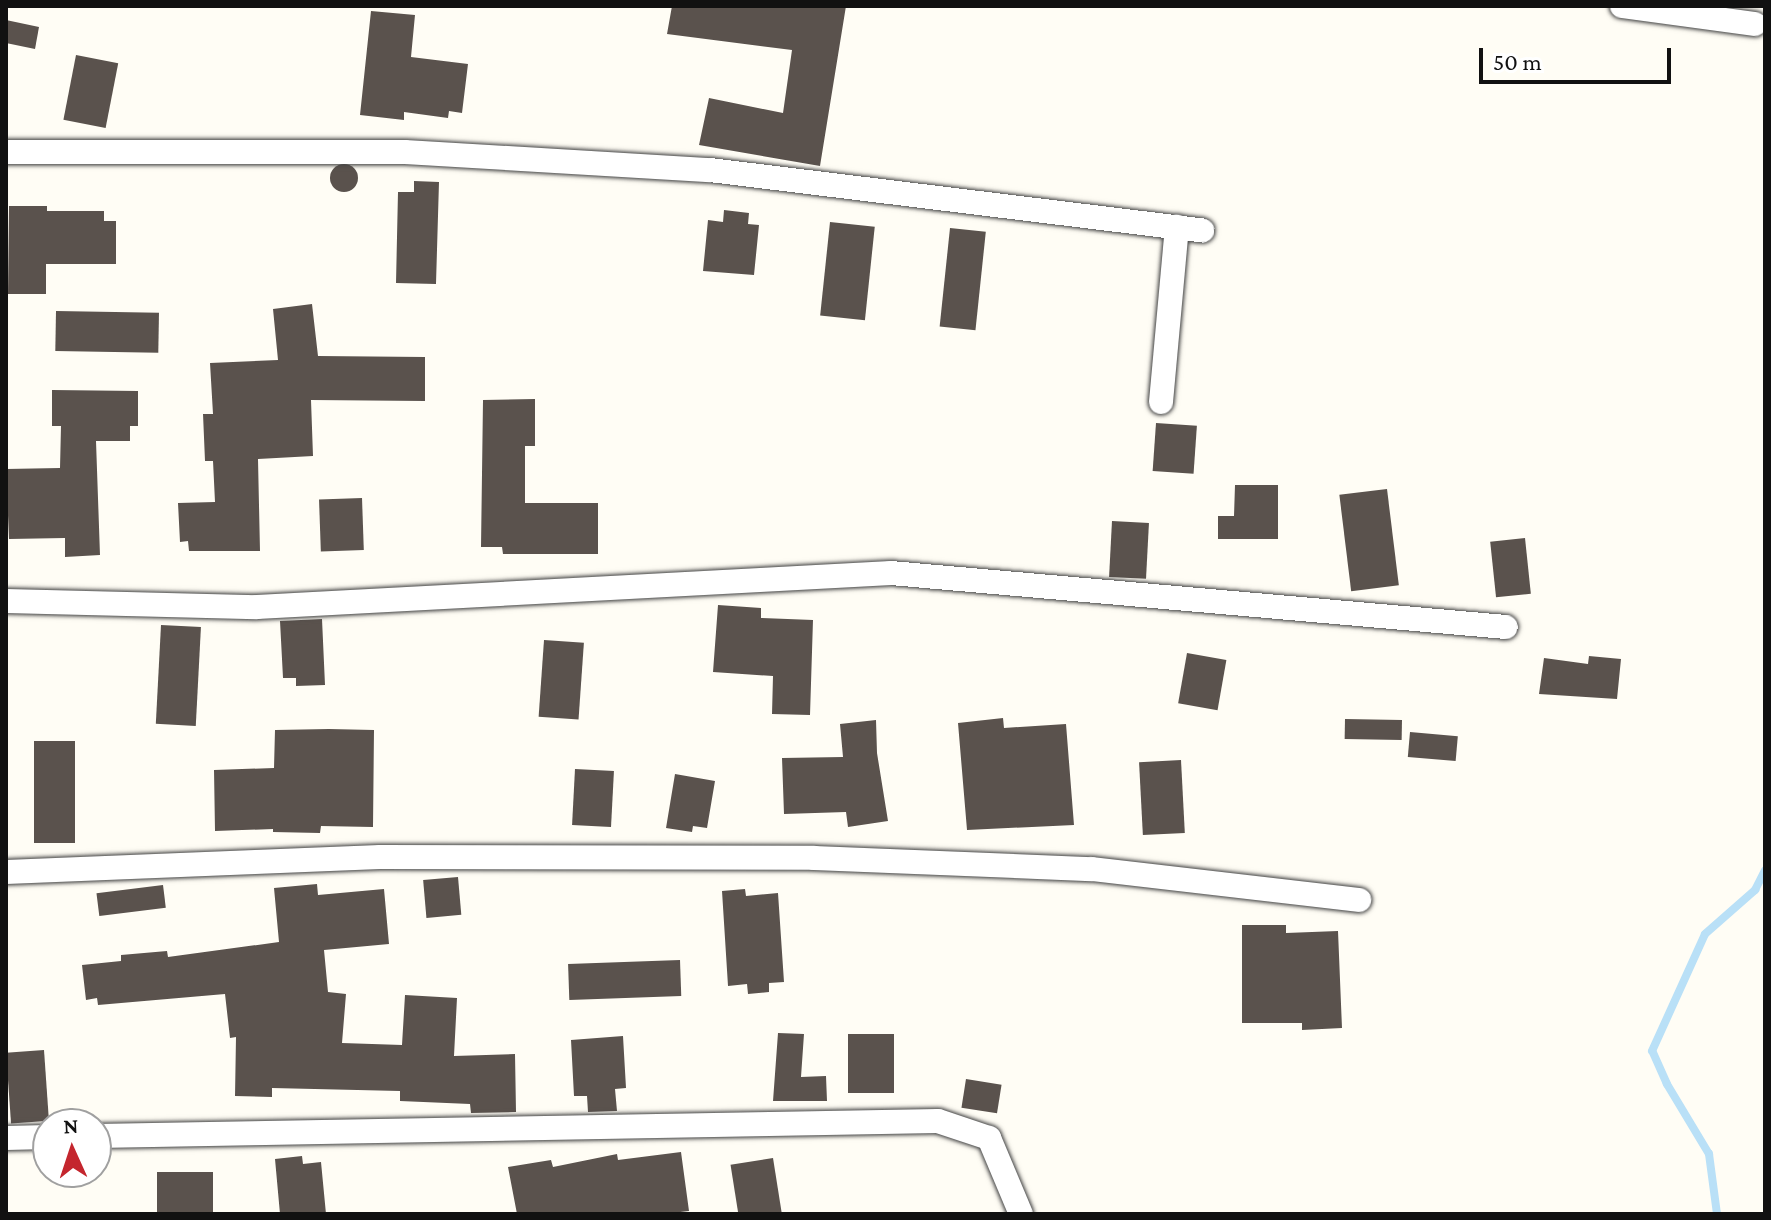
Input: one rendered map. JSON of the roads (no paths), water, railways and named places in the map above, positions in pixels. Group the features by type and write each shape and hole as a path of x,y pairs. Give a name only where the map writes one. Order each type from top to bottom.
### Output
{"street":[{"path":"1622,6 1755,24"},
{"path":"6,152 405,152 695,169 1202,230"},
{"path":"1161,402 1177,227"},
{"path":"6,601 257,607 891,573 1506,627"},
{"path":"6,872 380,857 814,858 1092,869 1359,900"},
{"path":"112,1136 938,1121 989,1138 1021,1214"},
{"path":"6,1138 32,1137"}],"waterway":[{"path":"1717,1214 1709,1154 1667,1084 1652,1051 1705,934 1755,890 1765,870"}]}
